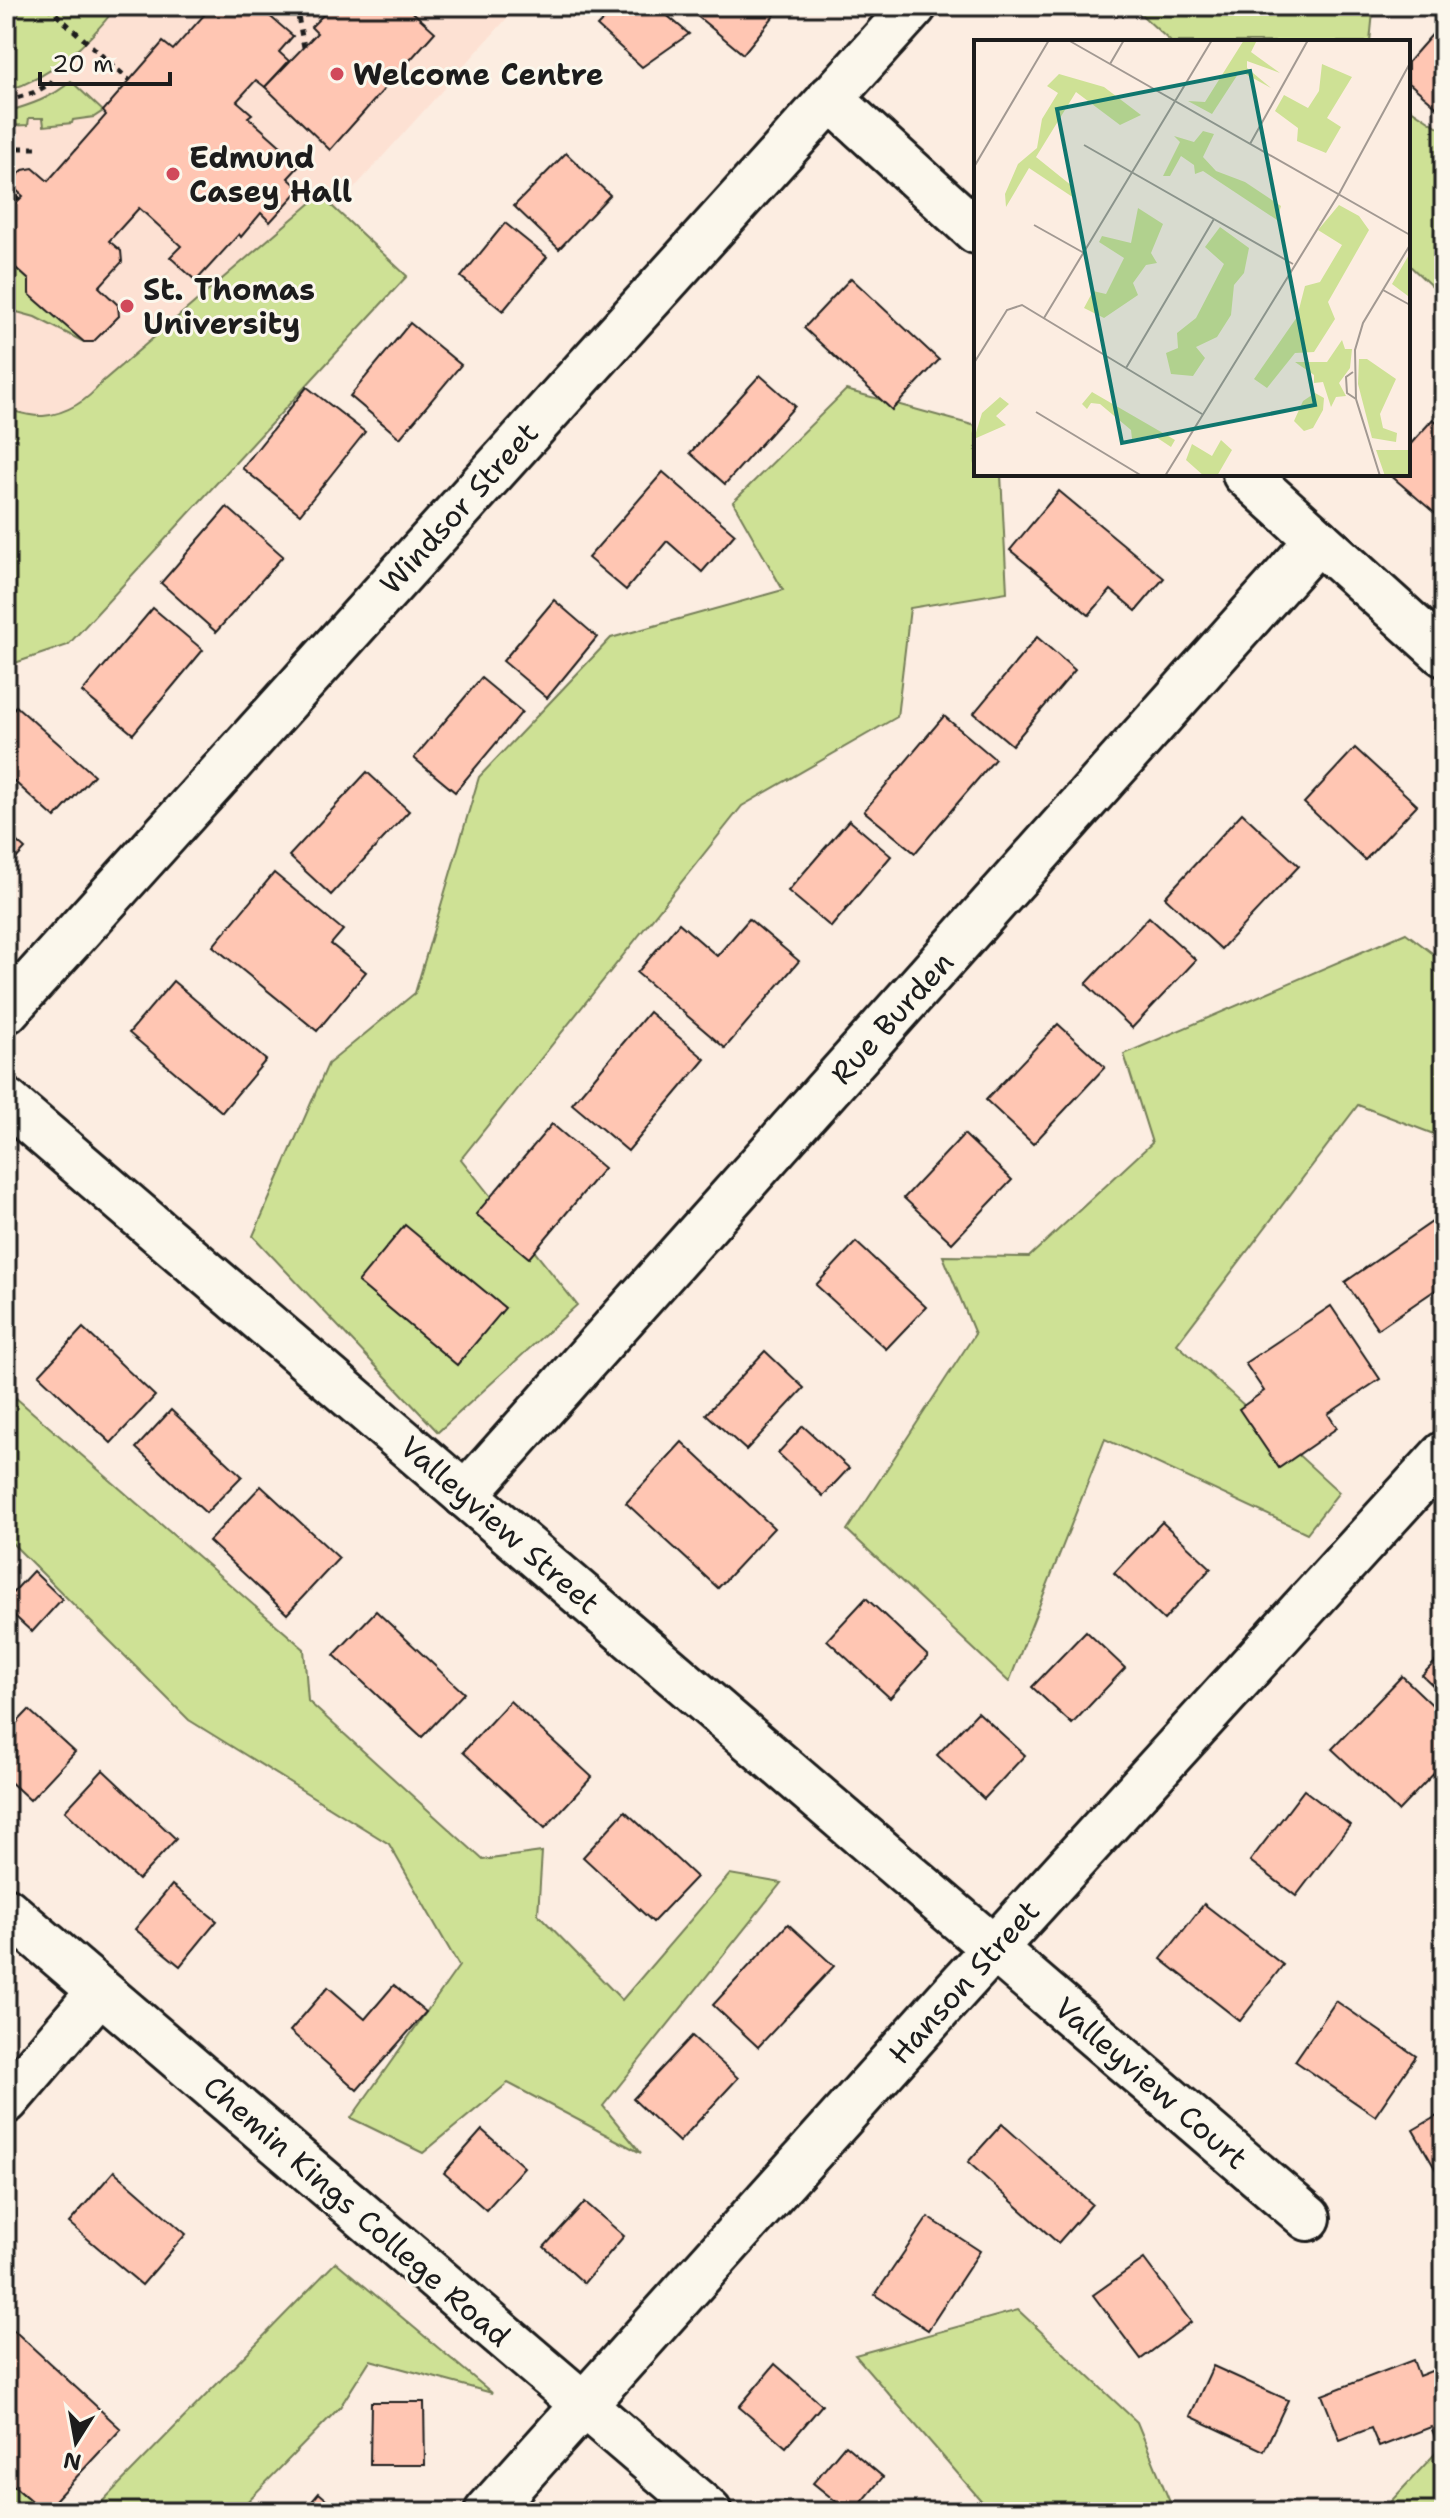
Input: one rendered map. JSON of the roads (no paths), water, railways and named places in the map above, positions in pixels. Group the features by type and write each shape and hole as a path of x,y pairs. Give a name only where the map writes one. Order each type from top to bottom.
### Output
{"street":[{"name":"Windsor Street","path":"6,1011 914,6"},
{"path":"830,98 974,229"},
{"path":"1247,476 1444,654"},
{"name":"Rue Burden","path":"465,1495 1318,540"},
{"name":"Valleyview Street","path":"6,1101 994,1949"},
{"name":"Hanson Street","path":"487,2512 1444,1454"},
{"name":"Chemin Kings College Road","path":"6,1910 709,2512"},
{"name":"Valleyview Court","path":"994,1949 1308,2218"},
{"path":"6,2101 100,1991"}],"place":[{"name":"Welcome Centre","path":"337,74"},
{"name":"Edmund Casey Hall","path":"173,174"},
{"name":"St. Thomas University","path":"127,306"}]}
